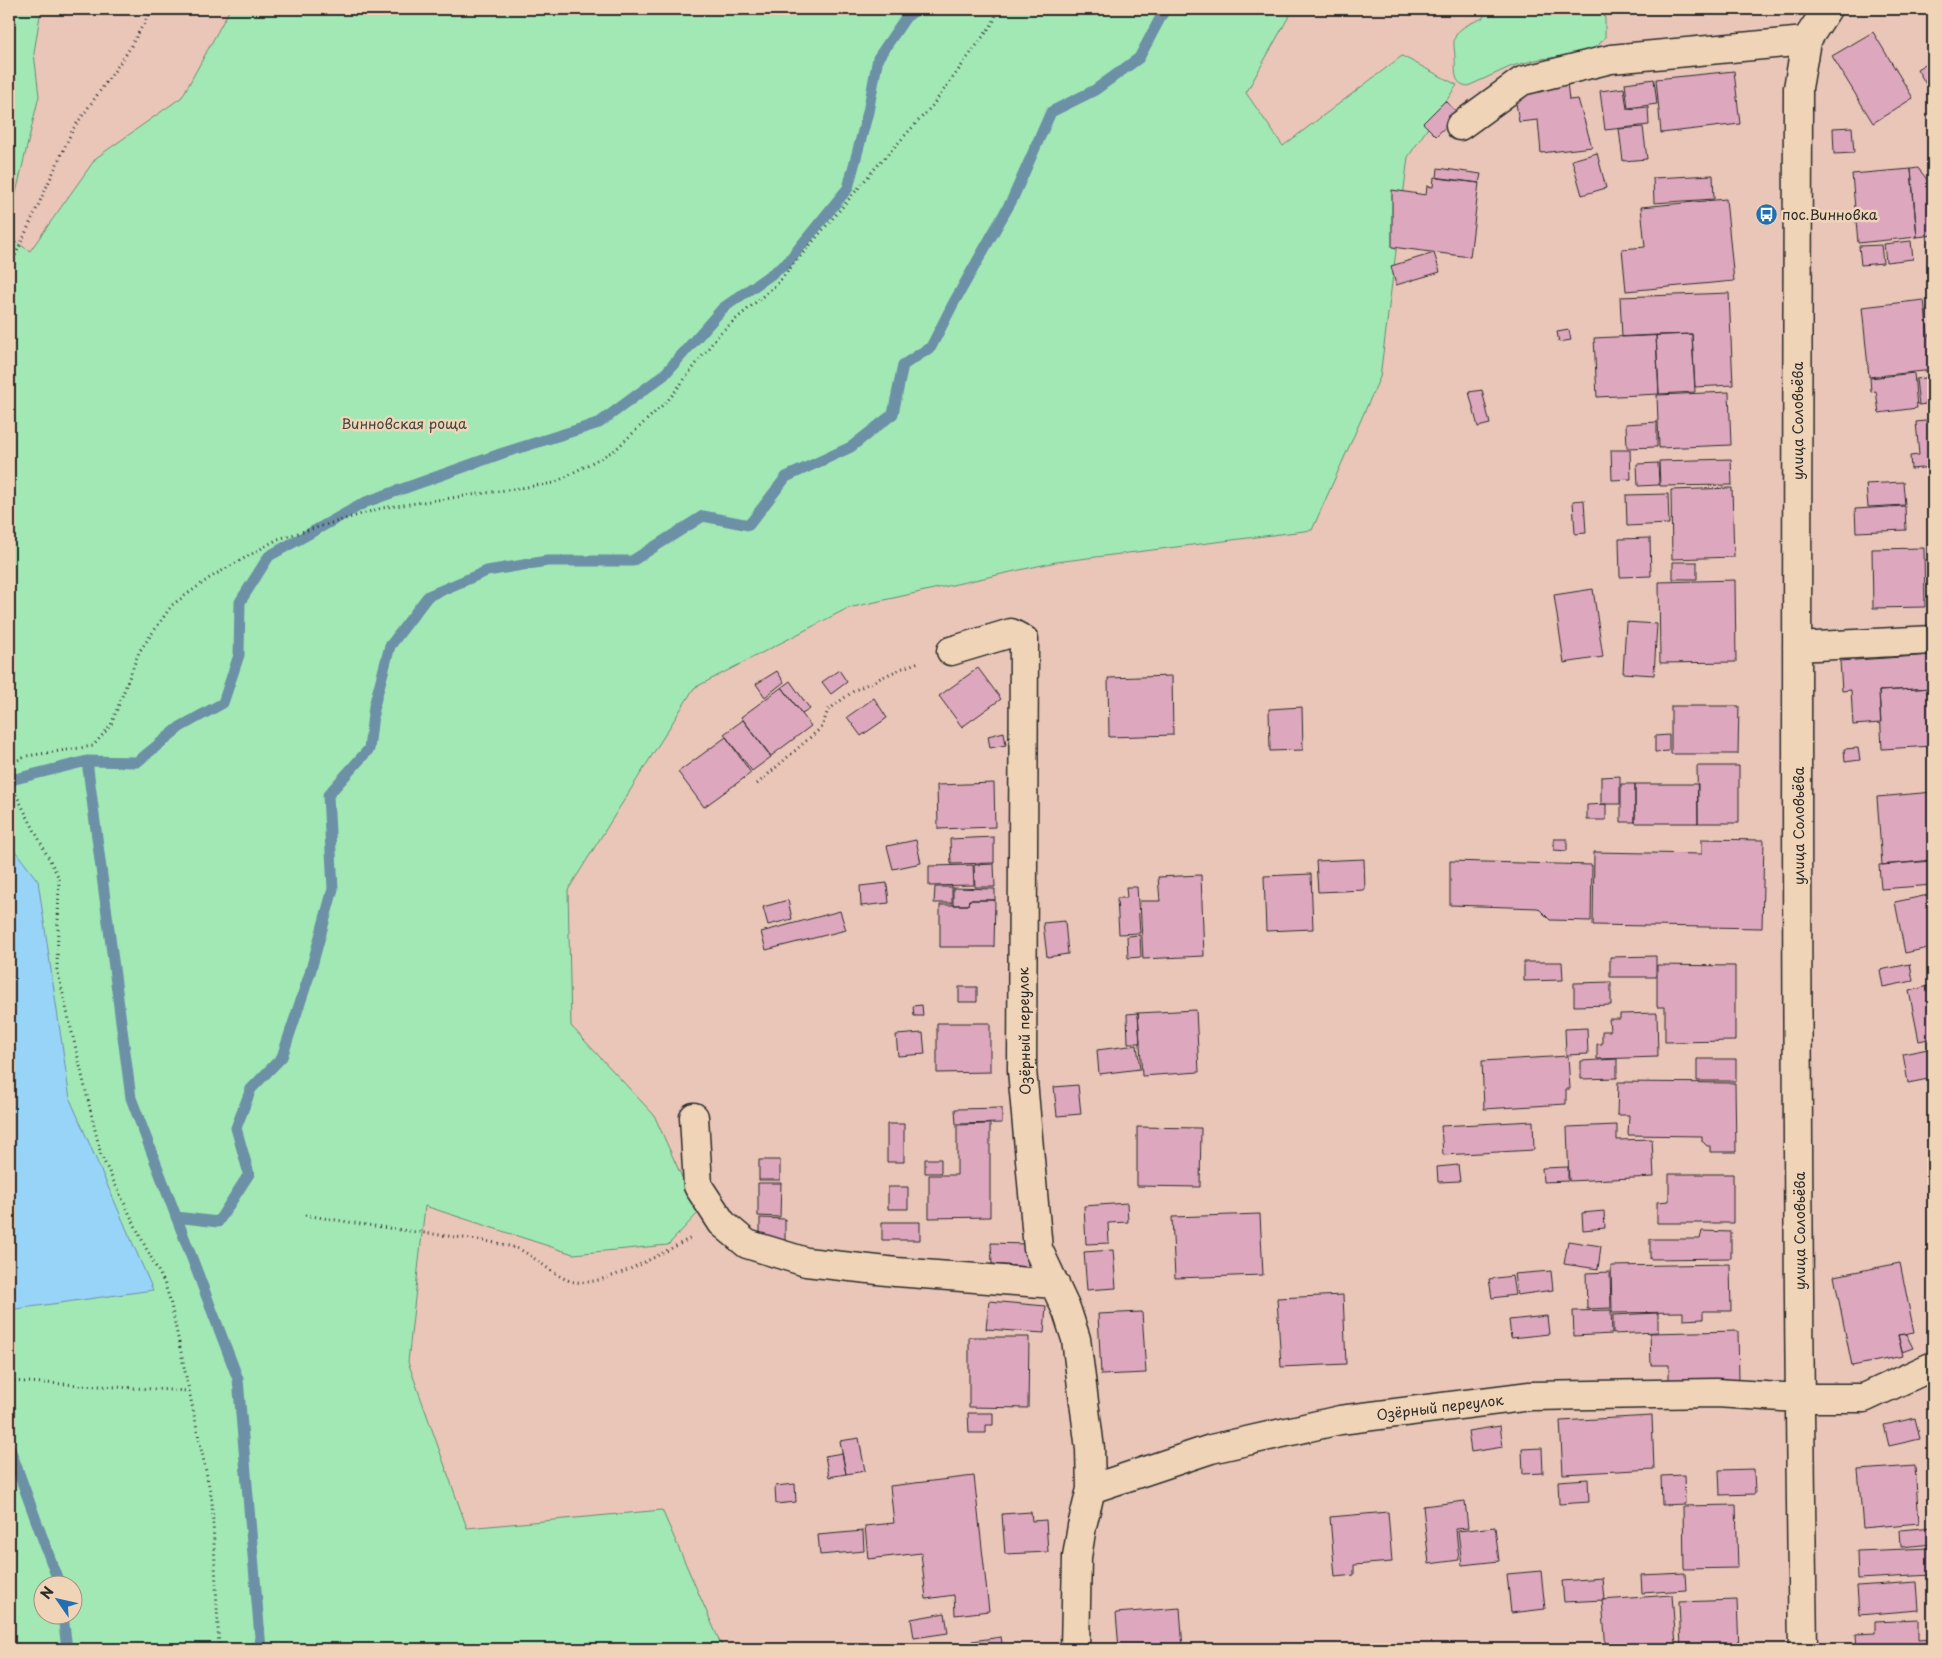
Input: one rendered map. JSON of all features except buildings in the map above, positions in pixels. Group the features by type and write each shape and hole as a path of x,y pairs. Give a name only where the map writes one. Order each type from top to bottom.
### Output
{"street":[{"name":"улица Соловьёва","path":"1803,1649 1799,1398 1798,88 1806,41 1826,9"},
{"path":"1460,126 1522,81 1611,60 1806,41"},
{"name":"Озёрный переулок","path":"950,651 1011,633 1024,640 1022,1070 1038,1249 1067,1311 1076,1339 1090,1449 1091,1489 1082,1526 1078,1557 1075,1649"},
{"path":"1797,648 1933,640"},
{"path":"694,1117 698,1186 722,1223 747,1244 806,1262 896,1272 1055,1284"},
{"name":"Озёрный переулок","path":"1091,1489 1210,1449 1340,1420 1530,1396 1716,1393 1799,1398 1864,1398 1933,1366"}],"path":[{"path":"9,268 73,129 127,53 152,9"},
{"path":"9,764 27,756 93,746 111,725 139,652 172,605 211,577 278,539 382,508 554,483 615,450 670,398 720,333 777,284 877,166 932,106 993,23 998,9"},
{"path":"758,784 822,727 828,710 855,690 900,669 950,651"},
{"path":"9,781 59,878 57,968 101,1155 164,1282 170,1300 212,1500 219,1649"},
{"path":"305,1215 492,1242 518,1249 548,1269 574,1282 601,1280 640,1264 704,1231 730,1229"},
{"path":"9,1381 189,1391"}],"green space":[{"path":"9,9 41,9 34,53 39,96 15,197 9,213"},
{"name":"Винновская роща","path":"230,9 1293,9 1246,93 1283,146 1402,56 1457,85 1408,157 1380,377 1312,530 1056,562 848,608 694,688 568,890 571,1026 654,1115 698,1213 668,1245 573,1254 425,1206 408,1362 467,1528 662,1510 723,1649 9,1649 9,238 30,251 96,158 182,97"},
{"path":"1486,9 1603,9 1605,37 1597,47 1582,55 1540,59 1512,66 1468,86 1463,85 1456,76 1454,40 1458,32 1464,27 1483,18"}],"water":[{"path":"9,843 38,881 70,1099 153,1290 9,1310"}],"waterway":[{"path":"15,779 87,761 137,762 180,727 223,703 239,655 240,602 269,556 366,502 503,453 599,423 664,375 723,308 786,264 848,188 868,112 878,58 906,17 917,9"},
{"path":"176,1217 218,1222 249,1174 236,1128 251,1089 282,1057 310,973 333,889 328,795 369,749 374,706 390,646 428,596 487,571 547,561 632,561 703,516 749,525 786,477 851,447 893,414 903,365 931,347 1012,200 1051,112 1095,90 1139,58 1165,9"},
{"path":"87,761 131,1098 238,1379 261,1649"},
{"path":"9,1446 56,1576"},
{"path":"64,1626 67,1649"}],"place":[{"name":"пос.Винновка","path":"1766,214"}]}
